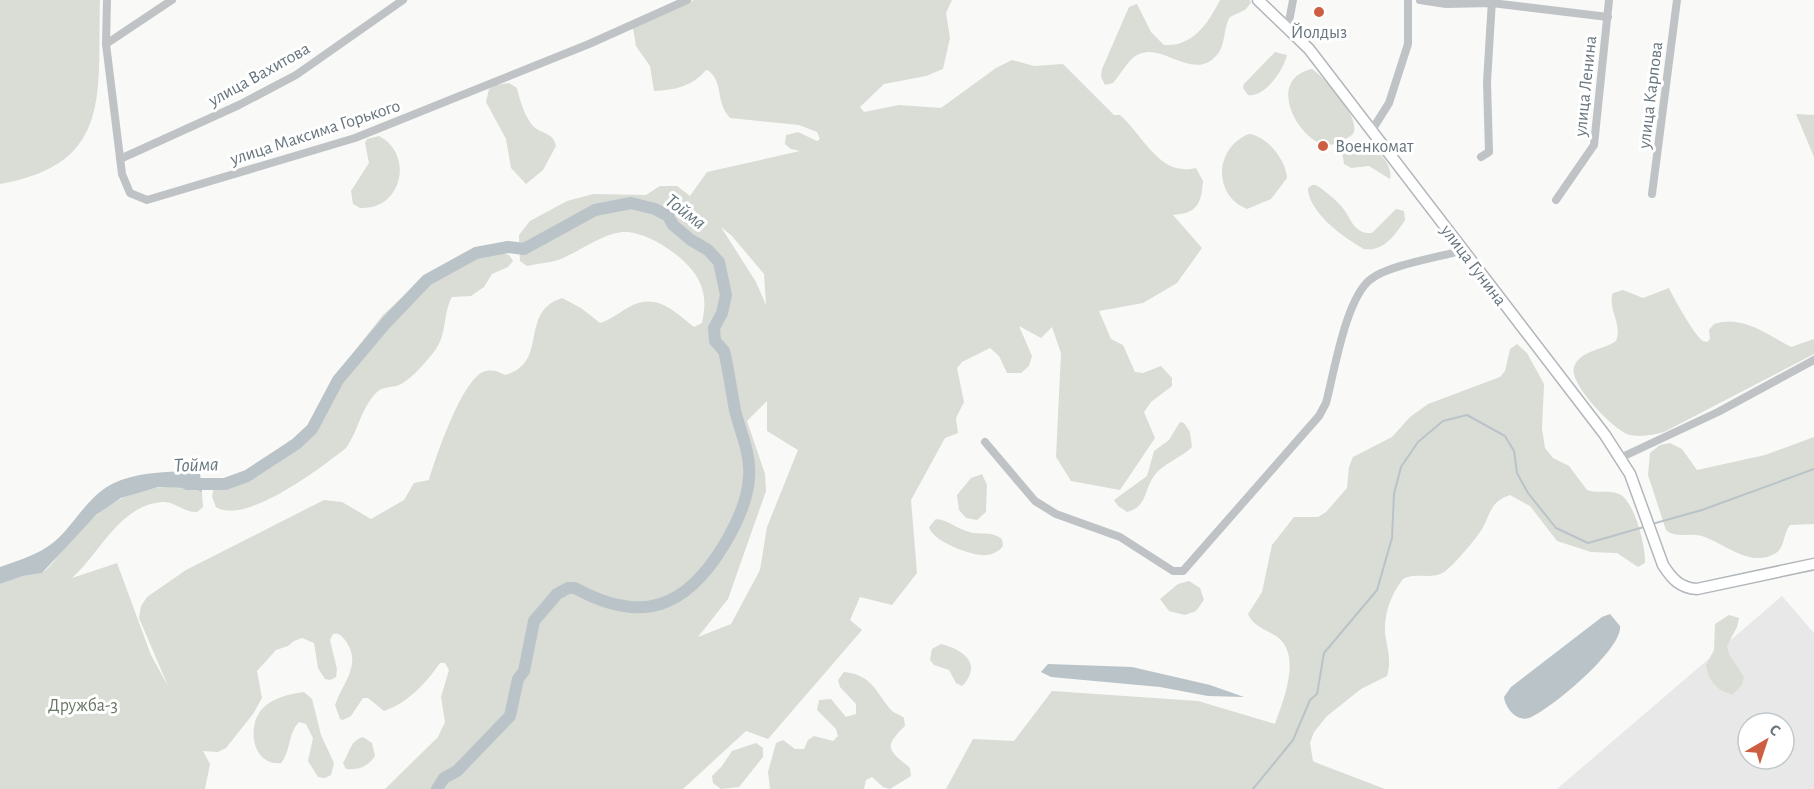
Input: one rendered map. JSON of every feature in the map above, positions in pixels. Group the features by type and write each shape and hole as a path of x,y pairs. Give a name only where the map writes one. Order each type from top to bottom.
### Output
{"main road":[{"name":"улица Гунина","path":"1258,0 1309,49 1620,458 1636,490 1663,565 1677,583 1687,588 1697,589 1814,564"}],"street":[{"name":"улица Максима Горького","path":"107,0 106,44 120,159 126,186 130,193 142,200 159,198 355,138 589,44 687,0"},
{"path":"106,44 172,0"},
{"name":"улица Вахитова","path":"120,159 239,105 296,75 403,0"},
{"path":"1288,27 1293,0"},
{"path":"1372,130 1389,103 1408,44 1408,0"},
{"path":"1420,0 1446,4 1492,2 1608,17"},
{"name":"улица Ленина","path":"1556,200 1594,145 1609,0"},
{"name":"улица Карпова","path":"1652,194 1677,0"},
{"path":"1481,157 1489,152 1487,82 1492,2"},
{"path":"986,442 1035,501 1056,514 1120,537 1173,571 1183,571 1319,416 1326,403 1355,302 1365,284 1380,273 1464,250"},
{"path":"1620,458 1718,412 1814,360"}],"shaded area":[{"path":"184,471 200,473 202,492 193,488 158,487 121,498 96,515 42,573 23,576 0,584 0,567 48,547 103,489 120,480 138,475"},
{"path":"1782,596 1814,633 1814,789 1557,789"},
{"path":"1610,614 1620,626 1618,636 1610,649 1584,678 1539,713 1529,718 1520,718 1512,713 1504,697 1511,687 1602,617"},
{"path":"1048,664 1132,667 1210,685 1244,697 1208,696 1160,687 1051,677 1041,672"}],"green space":[{"path":"0,0 100,0 97,94 92,119 81,142 63,160 37,174 0,184"},
{"name":"Дружба-3","path":"694,0 952,0 946,13 950,38 943,69 926,76 884,84 860,107 864,112 899,105 941,108 996,68 1012,60 1034,66 1063,64 1114,115 1120,115 1162,161 1183,169 1196,168 1203,181 1199,202 1193,210 1173,215 1202,248 1177,283 1143,303 1099,311 1111,339 1123,345 1135,372 1143,373 1161,366 1172,378 1172,386 1151,402 1144,412 1155,438 1120,490 1071,481 1056,457 1061,353 1052,327 1041,338 1019,326 1032,356 1029,366 1021,373 1007,373 999,356 990,348 962,362 957,368 964,402 956,418 958,433 945,438 911,500 917,573 892,605 860,597 850,620 862,630 768,739 746,731 683,789 385,789 438,737 445,722 441,697 449,670 445,663 440,663 416,692 401,703 384,711 368,698 363,698 351,716 343,720 340,719 335,705 350,673 352,657 345,640 340,635 333,634 330,640 337,669 336,677 330,680 325,679 318,668 314,643 302,638 276,650 257,671 262,698 253,714 226,748 218,752 203,751 210,764 205,789 0,789 0,584 23,576 42,573 87,523 110,505 136,492 151,489 185,487 202,492 203,507 197,512 162,502 147,505 134,512 122,521 72,578 117,563 151,655 168,686 139,618 141,606 147,597 186,570 324,500 342,502 371,519 404,500 414,483 429,480 450,421 466,390 483,372 494,371 505,375 519,369 527,360 541,314 549,305 562,298 581,308 600,323 629,307 648,302 664,305 694,327 702,323 704,298 695,274 678,256 644,236 615,233 554,261 527,266 520,261 519,235 530,221 567,201 593,194 646,195 660,186 677,186 690,196 707,172 800,151 791,149 785,144 786,135 798,132 817,141 820,139 817,132 799,125 730,118 722,105 714,76 706,70 695,80 683,86 654,91 650,66 636,46 633,28","holes":["721,227 732,236 764,274 766,305 756,282","767,401 767,431 798,450 767,527 760,570 731,624 698,637 728,599 766,491 765,474 747,421"]},
{"path":"1220,0 1250,0 1251,3 1245,10 1230,17 1219,51 1207,63 1197,65 1147,52 1134,57 1113,83 1105,85 1101,77 1102,69 1129,7 1137,4 1151,32 1164,45 1174,45 1191,38 1198,32"},
{"path":"1275,52 1287,55 1278,75 1267,88 1254,95 1248,95 1243,88 1244,84"},
{"path":"1312,69 1333,89 1352,118 1353,134 1338,143 1327,145 1317,142 1307,134 1291,111 1288,98 1290,85 1298,75"},
{"path":"509,83 517,88 532,125 549,135 556,146 543,170 526,184 511,168 506,139 486,102 489,89 496,85"},
{"path":"1796,114 1814,115 1814,157"},
{"path":"1249,134 1269,144 1283,164 1287,178 1271,199 1247,209 1228,193 1223,183 1222,171 1229,149"},
{"path":"379,136 390,144 397,155 400,167 399,180 394,191 386,200 375,206 360,208 353,204 351,191 369,163 365,143 367,139"},
{"path":"1360,140 1371,146 1386,161 1390,179 1369,166 1351,168 1344,164 1342,152"},
{"path":"1312,185 1326,192 1342,207 1354,225 1366,233 1372,233 1396,209 1404,211 1405,220 1393,237 1383,245 1364,249 1337,231 1320,215 1310,197 1308,188"},
{"path":"501,253 509,255 513,261 508,267 492,274 484,287 471,296 452,297 442,336 436,349 409,379 377,392 363,412 346,448 302,480 264,502 229,511 216,507 212,497 214,487 248,477 289,441 302,434 325,404 345,363 383,315 410,290 454,261"},
{"path":"1669,288 1690,325 1703,341 1707,342 1710,339 1709,330 1714,324 1735,322 1754,327 1791,347 1814,339 1814,354 1664,432 1641,436 1627,434 1602,415 1584,394 1574,374 1574,367 1581,357 1616,341 1618,329 1612,305 1613,293 1623,290 1643,298"},
{"path":"1517,344 1527,353 1544,384 1542,429 1545,448 1553,458 1569,466 1587,490 1617,493 1626,500 1639,526 1645,563 1638,567 1617,553 1591,552 1557,541 1530,506 1510,495 1498,501 1475,539 1444,572 1403,579 1387,612 1385,633 1389,660 1387,676 1361,689 1327,716 1314,732 1310,743 1313,761 1385,789 946,789 973,739 1014,741 1052,691 1198,701 1275,724 1289,678 1288,654 1284,644 1276,636 1257,625 1248,614 1262,592 1272,545 1294,517 1318,517 1326,512 1347,488 1349,467 1353,457 1392,437 1410,417 1428,404 1500,377 1505,371 1510,349"},
{"path":"1180,422 1184,423 1190,432 1192,447 1157,472 1142,502 1127,512 1114,500 1147,476 1154,451 1169,440"},
{"path":"1814,437 1814,524 1790,525 1776,553 1767,557 1747,556 1702,536 1678,535 1666,530 1648,475 1650,453 1660,445 1670,443 1682,449 1697,470 1765,455"},
{"path":"982,474 987,485 986,512 977,520 966,518 959,510 957,495 971,478"},
{"path":"936,519 968,532 995,535 1002,539 1003,546 987,555 954,547 937,538 932,532 929,527"},
{"path":"1189,581 1200,588 1204,600 1196,611 1185,615 1169,611 1160,599 1178,584"},
{"path":"1729,615 1739,618 1727,646 1729,654 1744,677 1742,685 1733,694 1715,685 1706,665 1714,650 1715,624"},
{"path":"941,644 963,654 971,665 968,678 962,686 956,683 949,670 934,665 930,660 932,649"},
{"path":"844,672 867,681 892,711 904,718 905,726 893,739 891,748 897,757 910,768 911,776 890,789 883,787 872,777 866,780 864,789 770,789 768,772 776,743 783,740 795,749 804,749 808,740 814,736 833,741 838,736 836,729 817,710 819,700 831,699 846,717 856,714 856,704 840,687 838,680"},
{"path":"304,692 312,699 321,735 334,763 331,775 325,778 318,777 308,761 313,738 306,724 299,722 295,726 281,763 263,758 255,742 255,723 264,707 278,698"},
{"path":"363,737 372,743 375,756 363,767 346,769 343,763 351,747 355,741"},
{"path":"756,743 763,748 763,757 739,787 721,789 713,783 712,776 732,751"}],"waterway":[{"name":"Тойма","path":"187,484 225,484 247,476 296,444 312,429 338,380 386,323 427,280 476,253 508,247 524,249 595,210 631,203 655,209 668,216 673,225 708,250 719,262 726,295 722,313 714,328 715,341 724,351 749,468 746,495 733,529 724,545 694,584 678,596 660,604 642,607 621,606 575,588 568,588 557,594 534,621 524,671 518,679 510,716 457,771 444,778 437,789"},
{"path":"1253,789 1293,740 1310,700 1317,694 1324,653 1377,590 1392,538 1394,494 1401,467 1418,442 1443,421 1467,415 1505,436 1514,451 1517,473 1528,493 1556,528 1588,543 1644,527"},
{"path":"1652,524 1702,510 1814,469"}],"place":[{"name":"Йолдыз","path":"1319,12"},
{"name":"Военкомат","path":"1323,146"}]}
